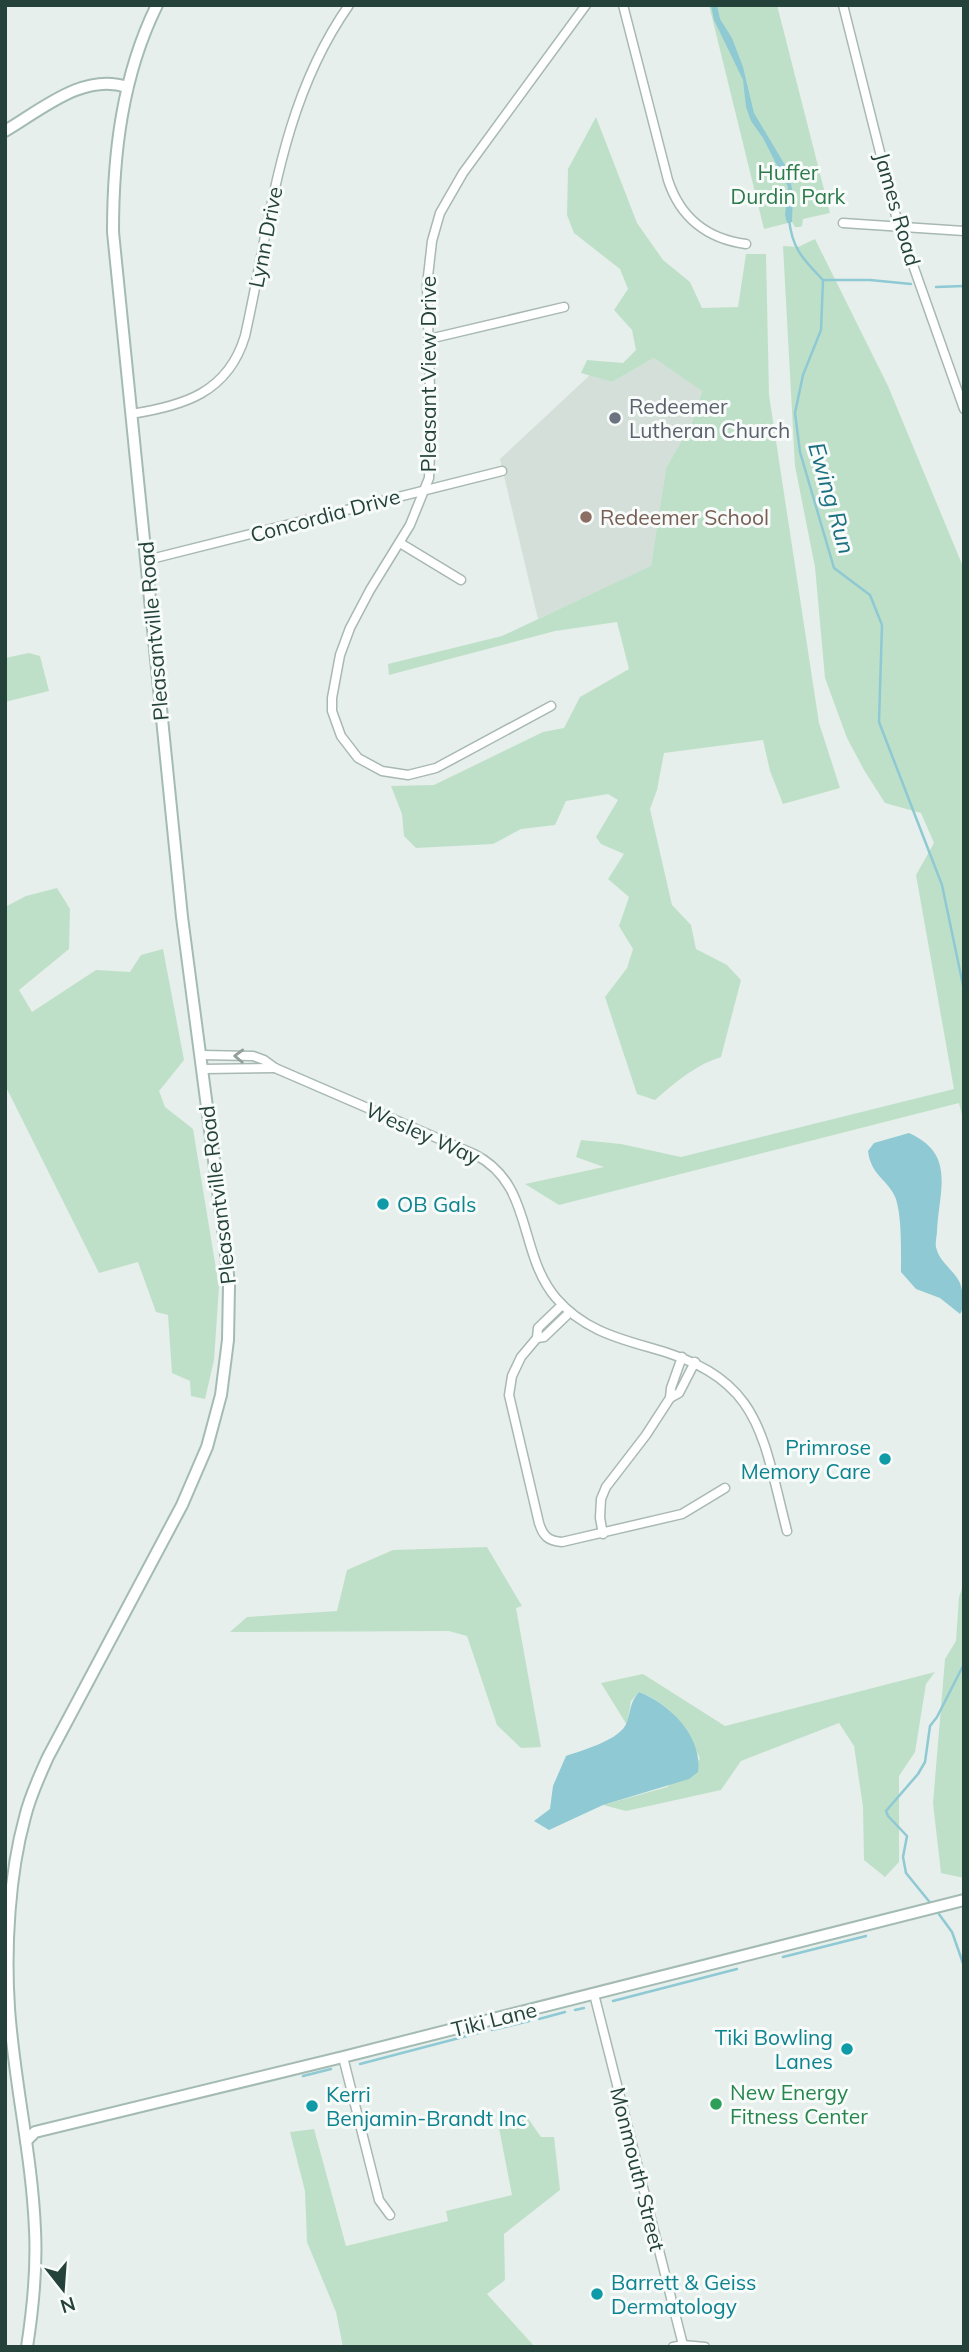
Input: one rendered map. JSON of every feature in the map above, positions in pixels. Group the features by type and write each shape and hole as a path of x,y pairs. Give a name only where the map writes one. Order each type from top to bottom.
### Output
{"main road":[{"name":"Pleasantville Road","path":"27,2347 36,2254 26,2141 12,2047 8,1967 13,1884 25,1817 47,1757 197,1473 221,1395 228,1339 229,1285 224,1230 172,835 147,560 121,325 113,217 115,164 127,87 157,5"},
{"path":"5,131 90,84 112,82 127,87"},
{"name":"Tiki Lane","path":"26,2141 35,2132 343,2057 961,1900"}],"street":[{"name":"Lynn Drive","path":"131,414 194,399 216,384 242,347 284,144 316,60 349,5"},
{"name":"Pleasant View Drive","path":"551,706 436,768 408,775 382,771 358,758 338,729 332,711 334,682 350,628 400,543 426,489 431,469 427,285 428,260 435,229 445,203 463,173 586,5"},
{"path":"623,5 676,202 701,229 722,240 746,244"},
{"name":"James Road","path":"843,5 900,226 964,409"},
{"path":"843,223 964,230"},
{"path":"429,338 564,307"},
{"name":"Concordia Drive","path":"147,560 502,471"},
{"path":"400,543 461,580"},
{"name":"Wesley Way","path":"201,1055 253,1056 264,1060 275,1068 474,1154 491,1164 505,1178 517,1200 538,1271 569,1312 588,1326 612,1337 682,1357 708,1368 734,1390 755,1419 788,1531"},
{"name":"Wesley Way","path":"203,1069 275,1068"},
{"path":"562,1305 538,1328 537,1338 521,1357 512,1376 509,1395 542,1532 551,1541 562,1542 603,1534 682,1514 725,1489"},
{"path":"537,1338 544,1337 569,1312"},
{"path":"603,1534 601,1499 670,1398 682,1357"},
{"path":"670,1398 679,1393 695,1362"},
{"name":"Monmouth Street","path":"594,1994 678,2346"},
{"path":"343,2057 379,2200 390,2215"},
{"path":"678,2346 705,2347"}],"shaded area":[{"name":"Redeemer School","path":"654,358 702,390 691,424 666,468 651,567 538,619 500,459 590,375 612,382"}],"green space":[{"name":"Huffer Durdin Park","path":"709,5 777,5 830,213 803,219 800,227 795,227 792,222 764,229"},
{"path":"596,117 637,223 663,260 690,282 702,308 738,307 746,254 766,254 769,395 819,723 840,788 783,804 770,771 763,740 664,753 657,790 650,809 672,905 691,925 696,949 727,965 741,980 721,1057 694,1069 655,1100 637,1094 605,997 627,968 633,949 619,926 629,897 608,879 624,854 601,844 596,837 618,800 608,794 566,801 555,825 521,829 493,844 416,848 404,836 402,814 391,786 434,785 543,732 564,728 580,697 629,669 617,622 555,631 389,675 388,664 502,636 651,566 666,468 691,424 702,391 654,358 612,382 581,373 587,360 623,363 636,350 632,330 614,310 628,289 620,269 574,233 567,215 568,169"},
{"path":"815,239 888,386 964,569 964,1123 959,1103 559,1205 525,1184 604,1167 576,1157 581,1140 621,1144 681,1157 954,1089 916,875 934,843 921,813 885,803 847,738 825,678 815,567 795,466 783,246 798,247"},
{"path":"29,653 40,656 49,691 5,702 5,658"},
{"path":"57,888 70,909 69,949 19,990 32,1012 96,970 130,972 141,955 163,949 184,1060 159,1091 165,1107 193,1129 219,1287 214,1360 205,1399 191,1396 190,1381 172,1373 168,1315 156,1312 138,1262 99,1273 5,1085 5,907 26,896"},
{"path":"487,1547 522,1606 516,1608 541,1747 521,1748 497,1725 467,1636 449,1631 230,1632 247,1617 337,1611 347,1570 393,1550"},
{"path":"964,1583 964,1878 941,1873 933,1803 945,1659 956,1641 959,1597"},
{"path":"935,1672 926,1684 915,1752 899,1776 899,1862 885,1877 864,1860 863,1807 854,1746 839,1723 741,1761 721,1790 626,1811 603,1805 667,1787 700,1759 677,1718 660,1703 639,1692 631,1701 627,1725 601,1683 643,1674 725,1726"},
{"path":"525,2114 541,2137 554,2137 560,2190 504,2234 505,2280 487,2294 535,2347 343,2347 336,2312 307,2242 305,2191 290,2132 314,2129 346,2246 448,2221 446,2211 512,2195 498,2123"}],"water":[{"path":"711,5 717,5 720,19 732,38 743,67 754,113 788,170 793,193 792,222 787,223 785,215 788,187 763,138 751,121 746,107 743,80 714,20"},
{"path":"909,1133 924,1142 939,1162 941,1188 936,1247 940,1257 960,1283 963,1307 960,1314 940,1298 916,1289 901,1272 900,1225 896,1199 876,1172 868,1151 874,1143"},
{"path":"639,1692 651,1697 682,1723 695,1746 698,1772 689,1779 603,1805 549,1830 534,1821 550,1809 553,1786 566,1756 601,1744 617,1734 627,1722 632,1703"}],"waterway":[{"name":"Ewing Run","path":"789,219 800,253 823,280 821,330 803,375 795,413 800,452 834,568 870,595 882,625 879,722 942,885 964,990"},
{"name":"Ewing Run","path":"823,280 870,280 911,284"},
{"name":"Ewing Run","path":"936,287 964,286"},
{"name":"Ewing Run","path":"932,1905 906,1873 903,1857 907,1836 886,1811 925,1762 930,1726 964,1664"},
{"name":"Ewing Run","path":"936,1910 952,1932 964,1966"},
{"path":"783,1957 866,1936"},
{"path":"613,2001 737,1969"},
{"path":"575,2010 584,2008"},
{"path":"539,2019 565,2012"},
{"path":"492,2030 529,2021"},
{"path":"360,2064 482,2032"},
{"path":"303,2076 331,2069"}],"place":[{"name":"Redeemer Lutheran Church","path":"615,418"},
{"name":"Redeemer School","path":"586,517"},
{"name":"OB Gals","path":"383,1204"},
{"name":"Primrose Memory Care","path":"885,1459"},
{"name":"Tiki Bowling Lanes","path":"847,2049"},
{"name":"New Energy Fitness Center","path":"716,2104"},
{"name":"Kerri Benjamin-Brandt Inc","path":"312,2106"},
{"name":"Barrett & Geiss Dermatology","path":"597,2294"}]}
